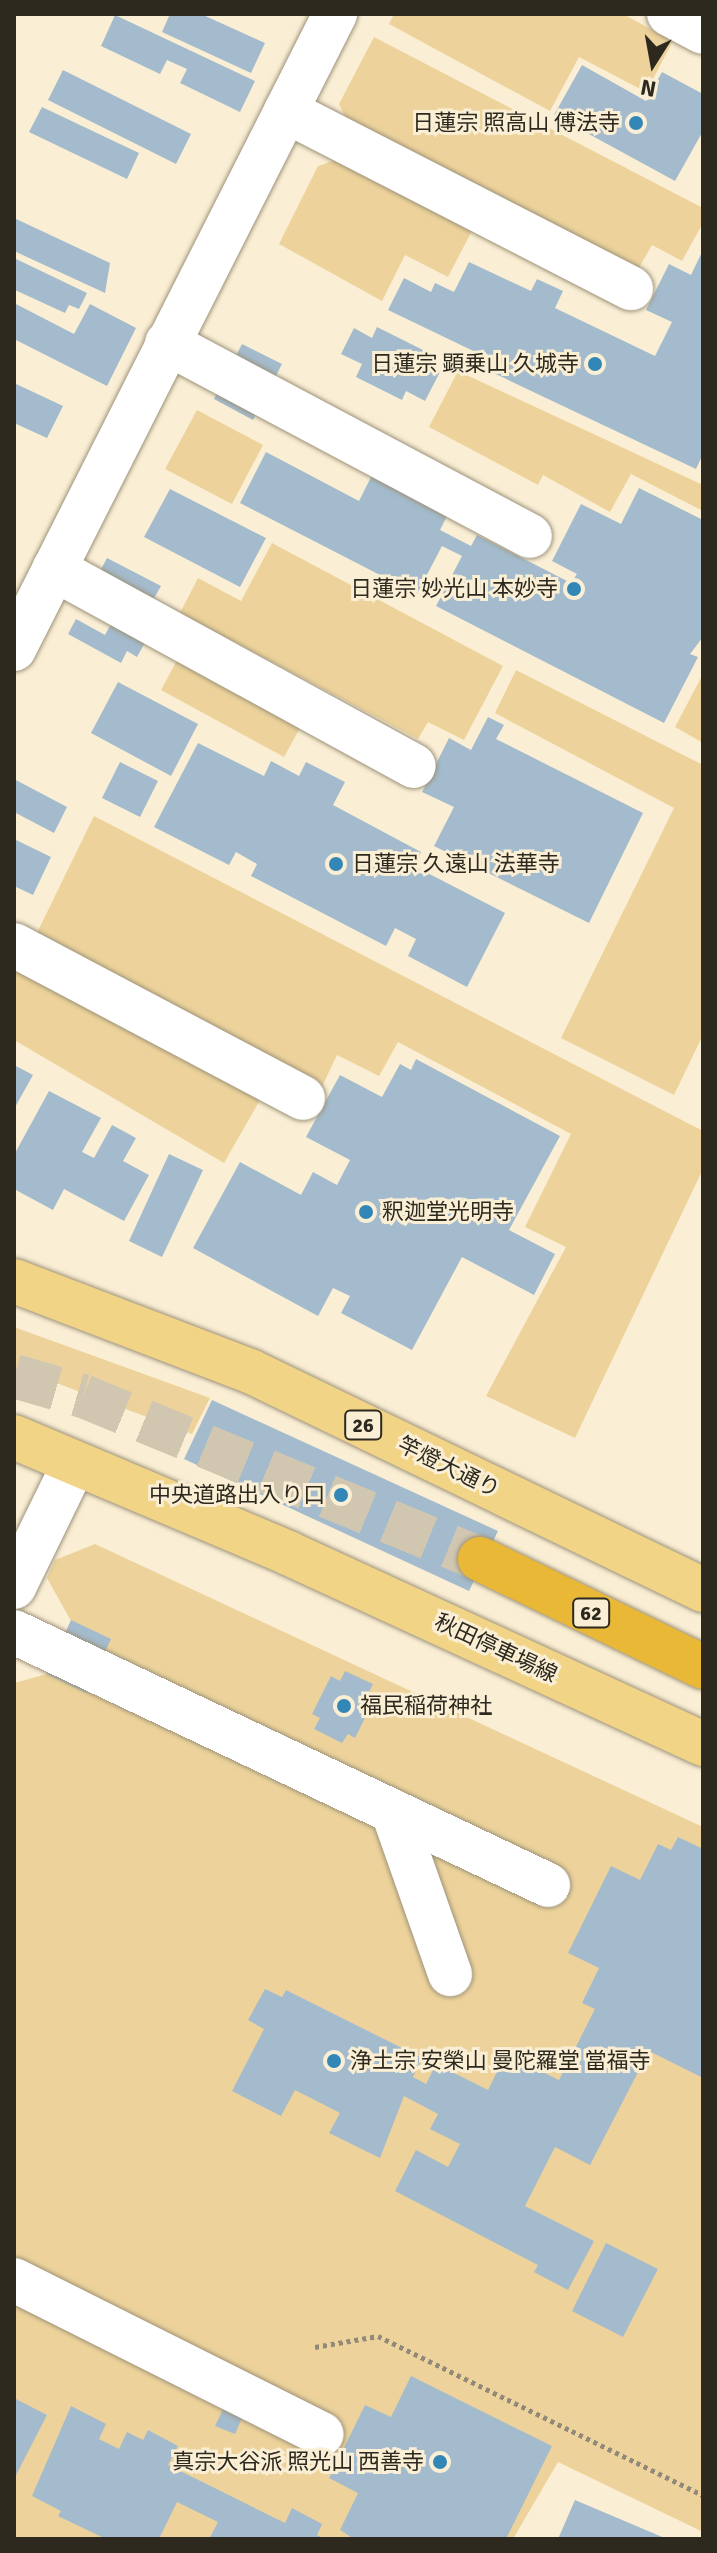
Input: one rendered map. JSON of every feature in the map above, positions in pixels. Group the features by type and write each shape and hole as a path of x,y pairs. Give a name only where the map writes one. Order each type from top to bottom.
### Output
{"highway":[{"name":"62","path":"480,1559 703,1667"}],"main road":[{"name":"竿燈大通り","path":"14,1281 250,1371 703,1590"},
{"path":"14,1437 74,1464"},
{"name":"秋田停車場線","path":"74,1464 288,1553 703,1744"}],"street":[{"path":"14,649 335,14"},
{"path":"669,14 703,32"},
{"path":"286,111 631,288"},
{"path":"167,343 530,536"},
{"path":"54,569 414,766"},
{"path":"14,945 303,1098"},
{"path":"14,1587 74,1464"},
{"path":"14,1632 548,1885"},
{"path":"393,1812 450,1974"},
{"path":"14,2280 322,2434"}],"path":[{"path":"315,2347 378,2336 703,2495"}],"shaded area":[{"path":"394,14 623,14 673,41 646,92 579,57 550,111 389,24"},
{"path":"374,37 703,208 703,223 682,261 652,245 636,273 350,127 339,104"},
{"path":"348,156 477,221 448,277 405,255 382,301 279,244 318,166"},
{"path":"458,371 703,485 703,511 631,474 610,512 543,475 538,485 429,427"},
{"path":"197,410 263,445 232,504 165,469"},
{"path":"272,543 503,666 464,740 428,722 418,739 180,613 198,578 241,601"},
{"path":"181,653 304,721 284,757 161,690"},
{"path":"516,670 703,765 703,1035 674,1095 561,1038 674,808 495,713"},
{"path":"703,674 703,743 675,727"},
{"path":"94,816 703,1131 703,1169 575,1438 486,1396 566,1247 525,1227 571,1134 398,1042 379,1076 337,1055 318,1095 33,941"},
{"path":"14,967 260,1100 224,1163 14,1040"},
{"path":"14,1327 210,1398 192,1434 14,1367"},
{"path":"95,1544 703,1827 703,2532 558,2462 513,2539 14,2539 14,1683 47,1674 71,1621 47,1578 55,1560"}],"building":[{"path":"170,14 201,14 265,43 251,73 162,32"},
{"path":"115,15 255,81 240,112 180,83 187,69 167,60 160,74 101,46"},
{"name":"日蓮宗 照高山 傅法寺","path":"582,65 646,101 662,72 703,94 703,131 675,181 554,115"},
{"path":"63,70 191,134 176,164 48,100"},
{"path":"42,107 139,153 127,179 29,132"},
{"path":"14,218 110,263 105,293 14,251"},
{"name":"日蓮宗 顕乗山 久城寺","path":"703,250 703,454 696,469 485,369 490,359 388,310 404,278 431,292 435,283 454,292 469,262 531,291 537,279 563,291 555,308 655,356 672,322 646,310 669,264 691,275"},
{"path":"14,258 87,293 79,309 69,305 65,313 15,290"},
{"path":"14,303 74,334 90,304 136,328 107,386 14,339"},
{"path":"377,327 425,351 420,362 440,372 425,401 406,391 402,400 356,377 362,364 341,354 354,328 372,338"},
{"path":"242,344 282,364 253,420 214,399"},
{"path":"14,383 63,406 47,438 14,423"},
{"name":"日蓮宗 妙光山 本妙寺","path":"266,452 359,501 376,467 452,506 440,530 471,546 477,535 571,583 577,574 552,561 581,504 621,524 639,488 703,520 703,637 690,654 698,657 664,723 436,606 462,556 442,546 417,594 240,503"},
{"path":"170,489 266,538 240,587 144,537"},
{"path":"107,558 161,586 152,602 164,608 137,657 127,651 121,663 68,634 76,619 105,635 129,590 99,573"},
{"path":"118,682 198,724 171,776 91,733"},
{"name":"日蓮宗 久遠山 法華寺","path":"488,717 504,725 496,739 643,813 589,923 434,846 454,807 422,792 449,738 471,750"},
{"name":"日蓮宗 久遠山 法華寺","path":"198,743 264,776 271,761 299,776 306,762 345,782 333,805 421,852 414,866 505,913 467,987 408,956 416,939 395,928 386,946 251,876 257,864 236,852 229,865 154,827"},
{"path":"120,762 158,781 140,817 102,798"},
{"path":"14,779 67,807 54,833 14,812"},
{"path":"14,839 51,857 33,895 14,886"},
{"name":"釈迦堂光明寺","path":"416,1059 560,1136 509,1230 555,1254 534,1295 462,1257 412,1350 341,1313 350,1296 333,1288 318,1316 193,1248 240,1162 301,1195 313,1172 337,1185 350,1160 306,1137 340,1075 382,1097 400,1064 411,1070"},
{"path":"14,1065 33,1075 14,1109"},
{"path":"49,1091 101,1118 82,1152 94,1158 112,1125 136,1138 123,1161 149,1175 124,1221 64,1189 53,1210 14,1189 14,1155"},
{"path":"169,1154 203,1170 162,1257 129,1241"},
{"name":"中央道路出入り口","path":"212,1400 498,1531 469,1591 184,1459"},
{"path":"71,1620 111,1639 86,1693 47,1674"},
{"name":"福民稲荷神社","path":"345,1671 373,1684 368,1694 375,1698 355,1738 348,1734 342,1743 314,1729 320,1718 312,1714 331,1676 340,1681"},
{"name":"浄土宗 安榮山 曼陀羅堂 當福寺","path":"678,1837 703,1849 703,2078 649,2051 590,2165 555,2147 525,2206 594,2241 568,2290 534,2272 538,2265 395,2191 416,2150 448,2167 460,2144 430,2129 438,2114 404,2096 380,2158 329,2133 340,2113 295,2090 281,2116 232,2091 264,2029 248,2020 265,1989 282,1997 286,1990 422,2058 413,2077 426,2084 436,2064 488,2090 506,2054 559,2080 595,2009 582,2003 599,1968 568,1953 611,1866 640,1880 658,1844 671,1850"},
{"path":"606,2243 658,2269 623,2337 572,2311"},
{"name":"真宗大谷派 照光山 西善寺","path":"411,2376 552,2446 506,2539 354,2539 340,2530 358,2493 329,2478 365,2405 391,2417"},
{"path":"14,2398 47,2415 14,2479"},
{"path":"226,2403 245,2411 235,2434 215,2426"},
{"name":"真宗大谷派 照光山 西善寺","path":"71,2406 106,2424 99,2439 119,2449 127,2432 143,2440 148,2430 178,2446 168,2465 285,2523 292,2508 322,2524 317,2535 325,2539 209,2539 218,2522 177,2502 159,2539 106,2539 58,2516 61,2511 32,2496"},
{"path":"575,2500 667,2539 558,2539"}],"tunnel":[{"path":"14,1376 83,1396 480,1559"}],"place":[{"name":"日蓮宗 照高山 傅法寺","path":"636,123"},
{"name":"日蓮宗 顕乗山 久城寺","path":"595,364"},
{"name":"日蓮宗 妙光山 本妙寺","path":"574,589"},
{"name":"日蓮宗 久遠山 法華寺","path":"336,864"},
{"name":"釈迦堂光明寺","path":"366,1212"},
{"name":"中央道路出入り口","path":"341,1495"},
{"name":"福民稲荷神社","path":"344,1706"},
{"name":"浄土宗 安榮山 曼陀羅堂 當福寺","path":"334,2061"},
{"name":"真宗大谷派 照光山 西善寺","path":"440,2462"}]}
